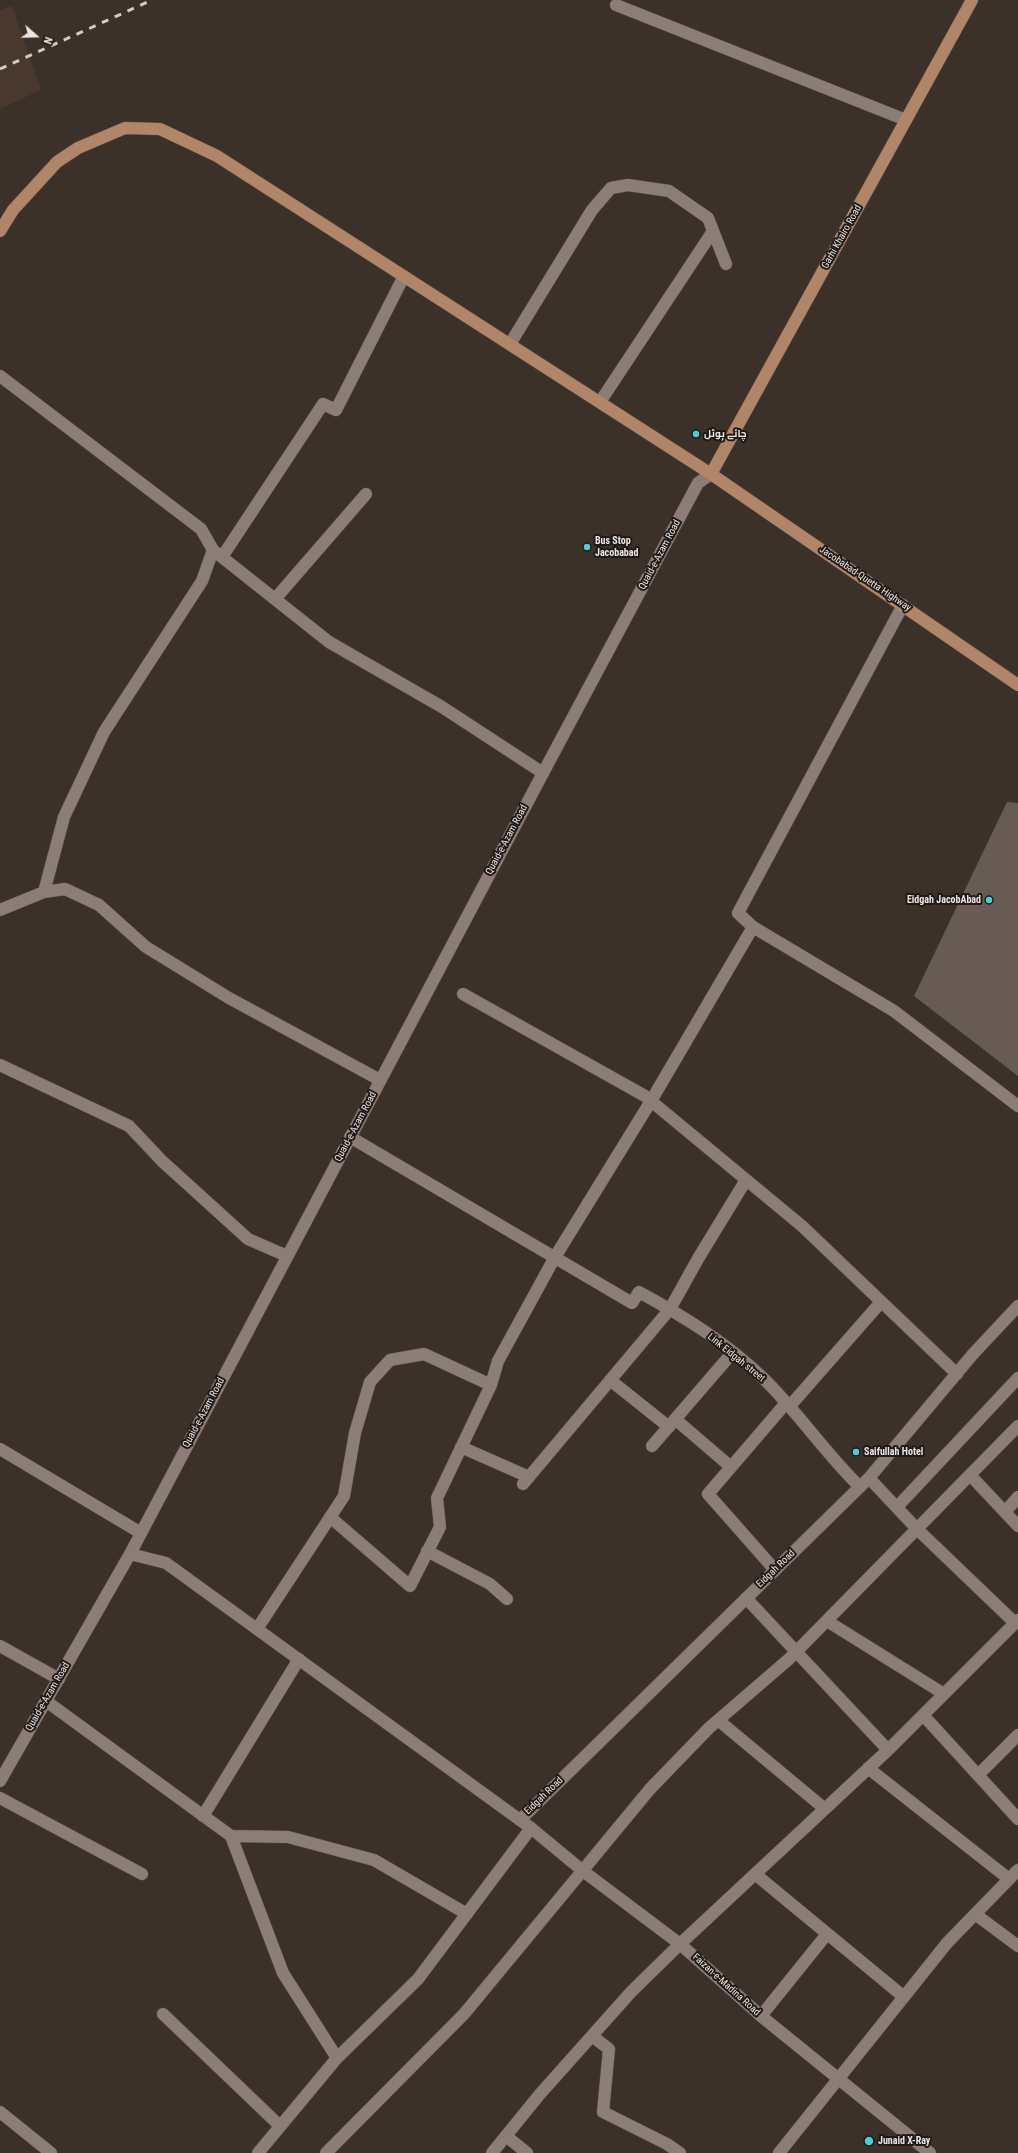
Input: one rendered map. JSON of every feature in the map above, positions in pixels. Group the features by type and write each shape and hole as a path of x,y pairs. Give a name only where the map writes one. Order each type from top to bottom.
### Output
{"main road":[{"name":"Garhi Khairo Road","path":"711,474 972,0"},
{"name":"Jacobabad-Quetta Highway","path":"0,231 13,210 57,162 78,148 125,128 160,129 217,156 600,402 711,474 1018,684"}],"street":[{"path":"616,5 906,120"},
{"path":"510,344 592,210 611,188 628,185 669,191 708,218 726,264"},
{"path":"600,402 713,231"},
{"path":"44,892 64,817 104,732 202,581 218,553 323,404 336,410 404,276"},
{"path":"0,376 201,529 218,553 329,642 442,707 543,773"},
{"name":"Quaid-e-Azam Road","path":"0,1781 3,1768 46,1702 130,1554 380,1080 698,483 711,474"},
{"path":"275,599 366,494"},
{"path":"903,605 738,913 753,927 894,1011 1018,1106"},
{"path":"0,910 44,892 65,889 99,905 146,947 229,998 380,1080"},
{"path":"330,1516 410,1586 440,1527 437,1498 491,1385 498,1361 555,1257 651,1101 753,927"},
{"path":"463,994 651,1101 802,1226 957,1374"},
{"path":"0,1065 129,1126 162,1161 248,1239 287,1256"},
{"path":"350,1137 555,1257"},
{"path":"461,1447 526,1480 670,1309 699,1257 746,1180"},
{"name":"Link Eidgah street","path":"555,1257 632,1303 639,1292 670,1309 733,1352 763,1378 839,1466 860,1487"},
{"path":"774,1570 708,1494 881,1302"},
{"name":"Eidgah Road","path":"520,1820 869,1478 957,1374 1018,1306"},
{"path":"652,1446 733,1352"},
{"path":"257,1629 344,1496 355,1433 370,1382 390,1360 424,1354 491,1385"},
{"path":"897,1507 1018,1378"},
{"path":"610,1380 672,1423 731,1467"},
{"path":"326,2153 464,2014 650,1789 718,1720 796,1652 1018,1426"},
{"path":"0,1449 141,1533"},
{"path":"970,1475 1018,1526"},
{"path":"492,2153 540,2094 631,1992 680,1944 888,1750 1016,1622 917,1529 869,1478"},
{"path":"1005,1512 1018,1498"},
{"path":"427,1551 490,1584 507,1599"},
{"name":"Faizan-e-Madina Road","path":"130,1554 166,1563 531,1828 583,1871 680,1944 761,2016 838,2080 930,2153"},
{"path":"746,1598 888,1750"},
{"path":"827,1621 944,1694"},
{"path":"0,1646 59,1679"},
{"path":"204,1816 299,1659"},
{"path":"46,1702 231,1836 284,1973 337,2058"},
{"path":"923,1715 1018,1819"},
{"path":"718,1720 825,1809"},
{"path":"978,1775 1018,1735"},
{"path":"868,1768 1009,1879"},
{"path":"0,1798 142,1874"},
{"path":"258,2153 337,2058 418,1979 531,1828"},
{"path":"231,1836 288,1837 374,1860 467,1914"},
{"path":"779,2153 947,1943 1018,1870"},
{"path":"755,1874 904,1997"},
{"path":"975,1914 1018,1946"},
{"path":"761,2016 827,1934"},
{"path":"163,2014 280,2126"},
{"path":"592,2036 609,2049 603,2112 667,2144 680,2153"},
{"path":"0,2112 51,2153"},
{"path":"506,2136 527,2153"}],"shaded area":[{"path":"12,6 41,90 0,109 0,10"}],"building":[{"name":"Eidgah JacobAbad","path":"1007,802 1018,803 1018,1076 914,996"}],"railway":[{"path":"0,69 152,0"}],"place":[{"name":"چائے ہوٹل","path":"696,434"},
{"name":"Bus Stop Jacobabad","path":"587,547"},
{"name":"Eidgah JacobAbad","path":"989,900"},
{"name":"Saifullah Hotel","path":"856,1452"},
{"name":"Junaid X-Ray","path":"869,2141"}]}
